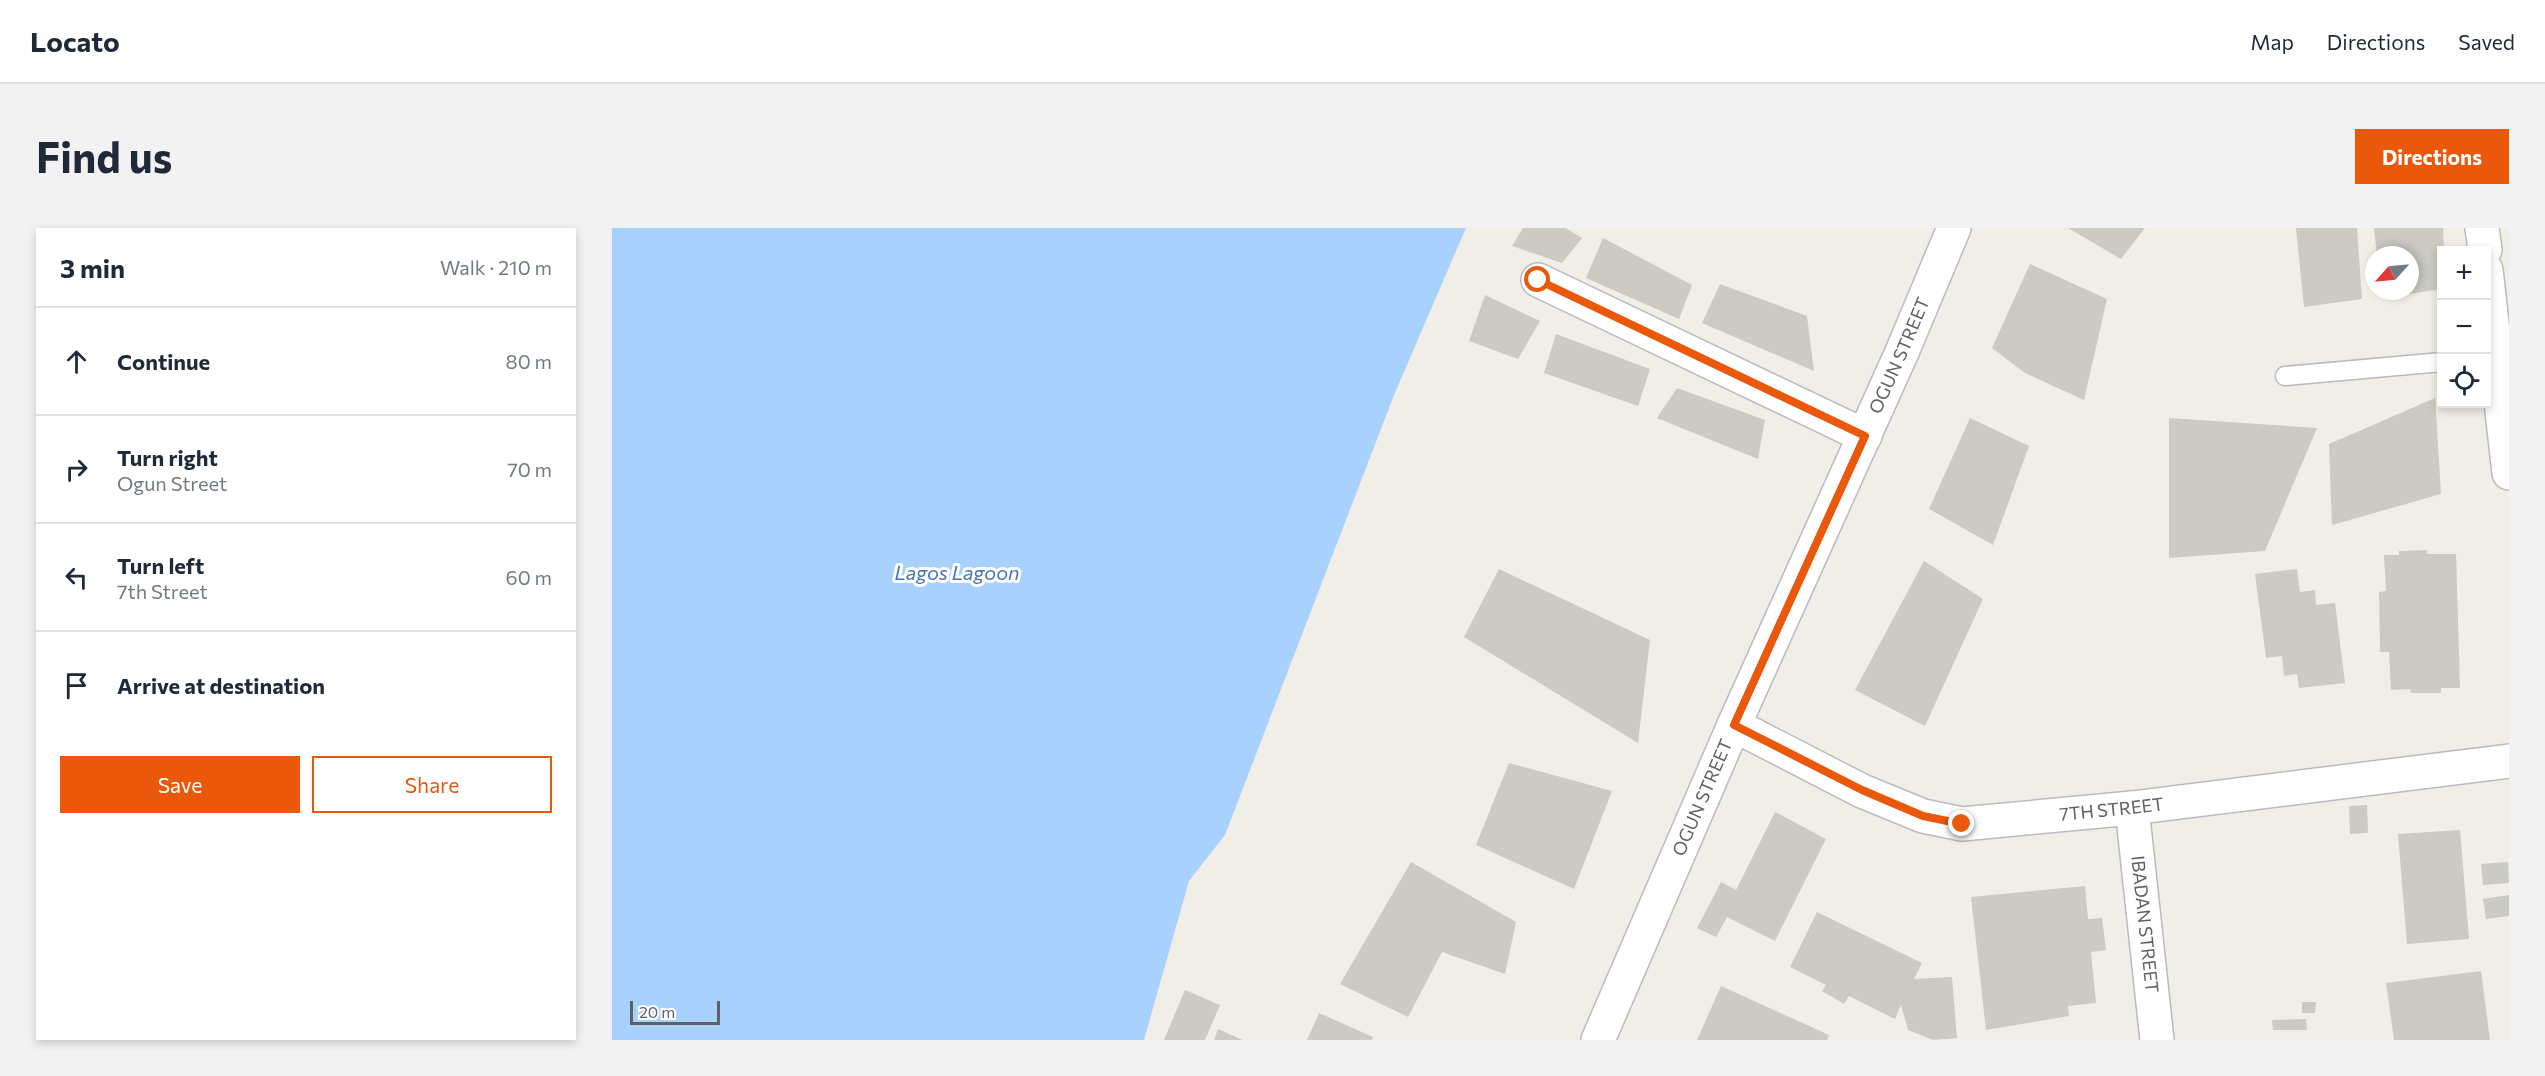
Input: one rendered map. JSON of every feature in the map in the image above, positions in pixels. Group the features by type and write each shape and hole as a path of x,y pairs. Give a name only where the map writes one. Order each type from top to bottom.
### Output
{"street":[{"name":"OGUN STREET","path":"1598,1040 1734,725 1865,436 1954,228"},
{"path":"2482,228 2484,246"},
{"path":"1538,280 1865,436"},
{"path":"2488,300 2491,354"},
{"path":"2491,357 2509,473"},
{"name":"7TH STREET","path":"1734,725 1862,790 1923,816 1962,824 2132,808 2509,761"},
{"name":"IBADAN STREET","path":"2132,808 2157,1040"}],"lane":[{"path":"2285,376 2437,362"}],"water":[{"name":"Lagos Lagoon","path":"612,228 1466,228 1394,395 1225,835 1189,881 1144,1040 612,1040"}],"building":[{"path":"1523,228 1565,228 1582,238 1562,263 1512,246"},
{"path":"2068,228 2145,228 2121,259"},
{"path":"2296,228 2357,228 2362,299 2304,307"},
{"path":"2374,228 2443,228 2444,246 2437,246 2437,290 2419,292 2419,246 2376,246"},
{"path":"1603,238 1692,285 1679,319 1586,278"},
{"path":"2030,264 2107,299 2084,400 2025,373 1992,348"},
{"path":"1720,284 1807,316 1814,371 1702,323"},
{"path":"1485,295 1540,321 1518,359 1469,341"},
{"path":"1556,334 1650,369 1638,406 1544,373"},
{"path":"1677,388 1765,420 1758,459 1657,418"},
{"path":"2435,398 2441,494 2332,525 2329,444"},
{"path":"1970,418 2029,446 1993,545 1929,509"},
{"path":"2169,418 2317,428 2265,551 2169,558"},
{"path":"2427,550 2427,554 2456,554 2460,688 2441,688 2441,693 2411,693 2410,689 2391,690 2389,652 2380,652 2379,592 2386,591 2384,555 2399,555 2399,551"},
{"path":"1924,561 1983,599 1925,726 1855,690"},
{"path":"1499,569 1650,640 1638,743 1464,637"},
{"path":"2297,569 2300,592 2315,590 2316,605 2335,603 2345,683 2299,688 2297,674 2284,676 2282,656 2266,658 2255,574"},
{"path":"1509,763 1612,791 1574,889 1476,845"},
{"path":"2367,805 2368,833 2350,834 2349,806"},
{"path":"1775,812 1826,839 1775,941 1727,917 1716,937 1697,928 1721,882 1736,890"},
{"path":"2460,830 2469,939 2407,944 2398,834"},
{"path":"1411,862 1516,922 1505,974 1442,952 1408,1017 1340,984"},
{"path":"2508,862 2509,883 2483,885 2481,864"},
{"path":"2085,886 2088,919 2102,918 2106,950 2091,952 2096,1003 2068,1006 2069,1016 1986,1030 1971,897"},
{"path":"2509,895 2509,916 2486,919 2483,899"},
{"path":"1817,912 1922,963 1914,979 1952,977 1957,1038 1933,1040 1908,1030 1901,1005 1895,1019 1849,996 1844,1004 1822,991 1826,985 1790,967"},
{"path":"2481,971 2490,1040 2394,1040 2386,983"},
{"path":"1721,986 1829,1035 1827,1040 1697,1040"},
{"path":"1185,990 1220,1005 1205,1040 1164,1040"},
{"path":"2302,1002 2316,1002 2315,1013 2302,1013"},
{"path":"1319,1013 1373,1037 1372,1040 1307,1040"},
{"path":"2306,1019 2307,1030 2273,1030 2272,1020"},
{"path":"1218,1029 1243,1040 1214,1040"}],"route":[{"path":"1538,280 1865,436 1734,725 1862,790 1923,816 1962,824"}]}
